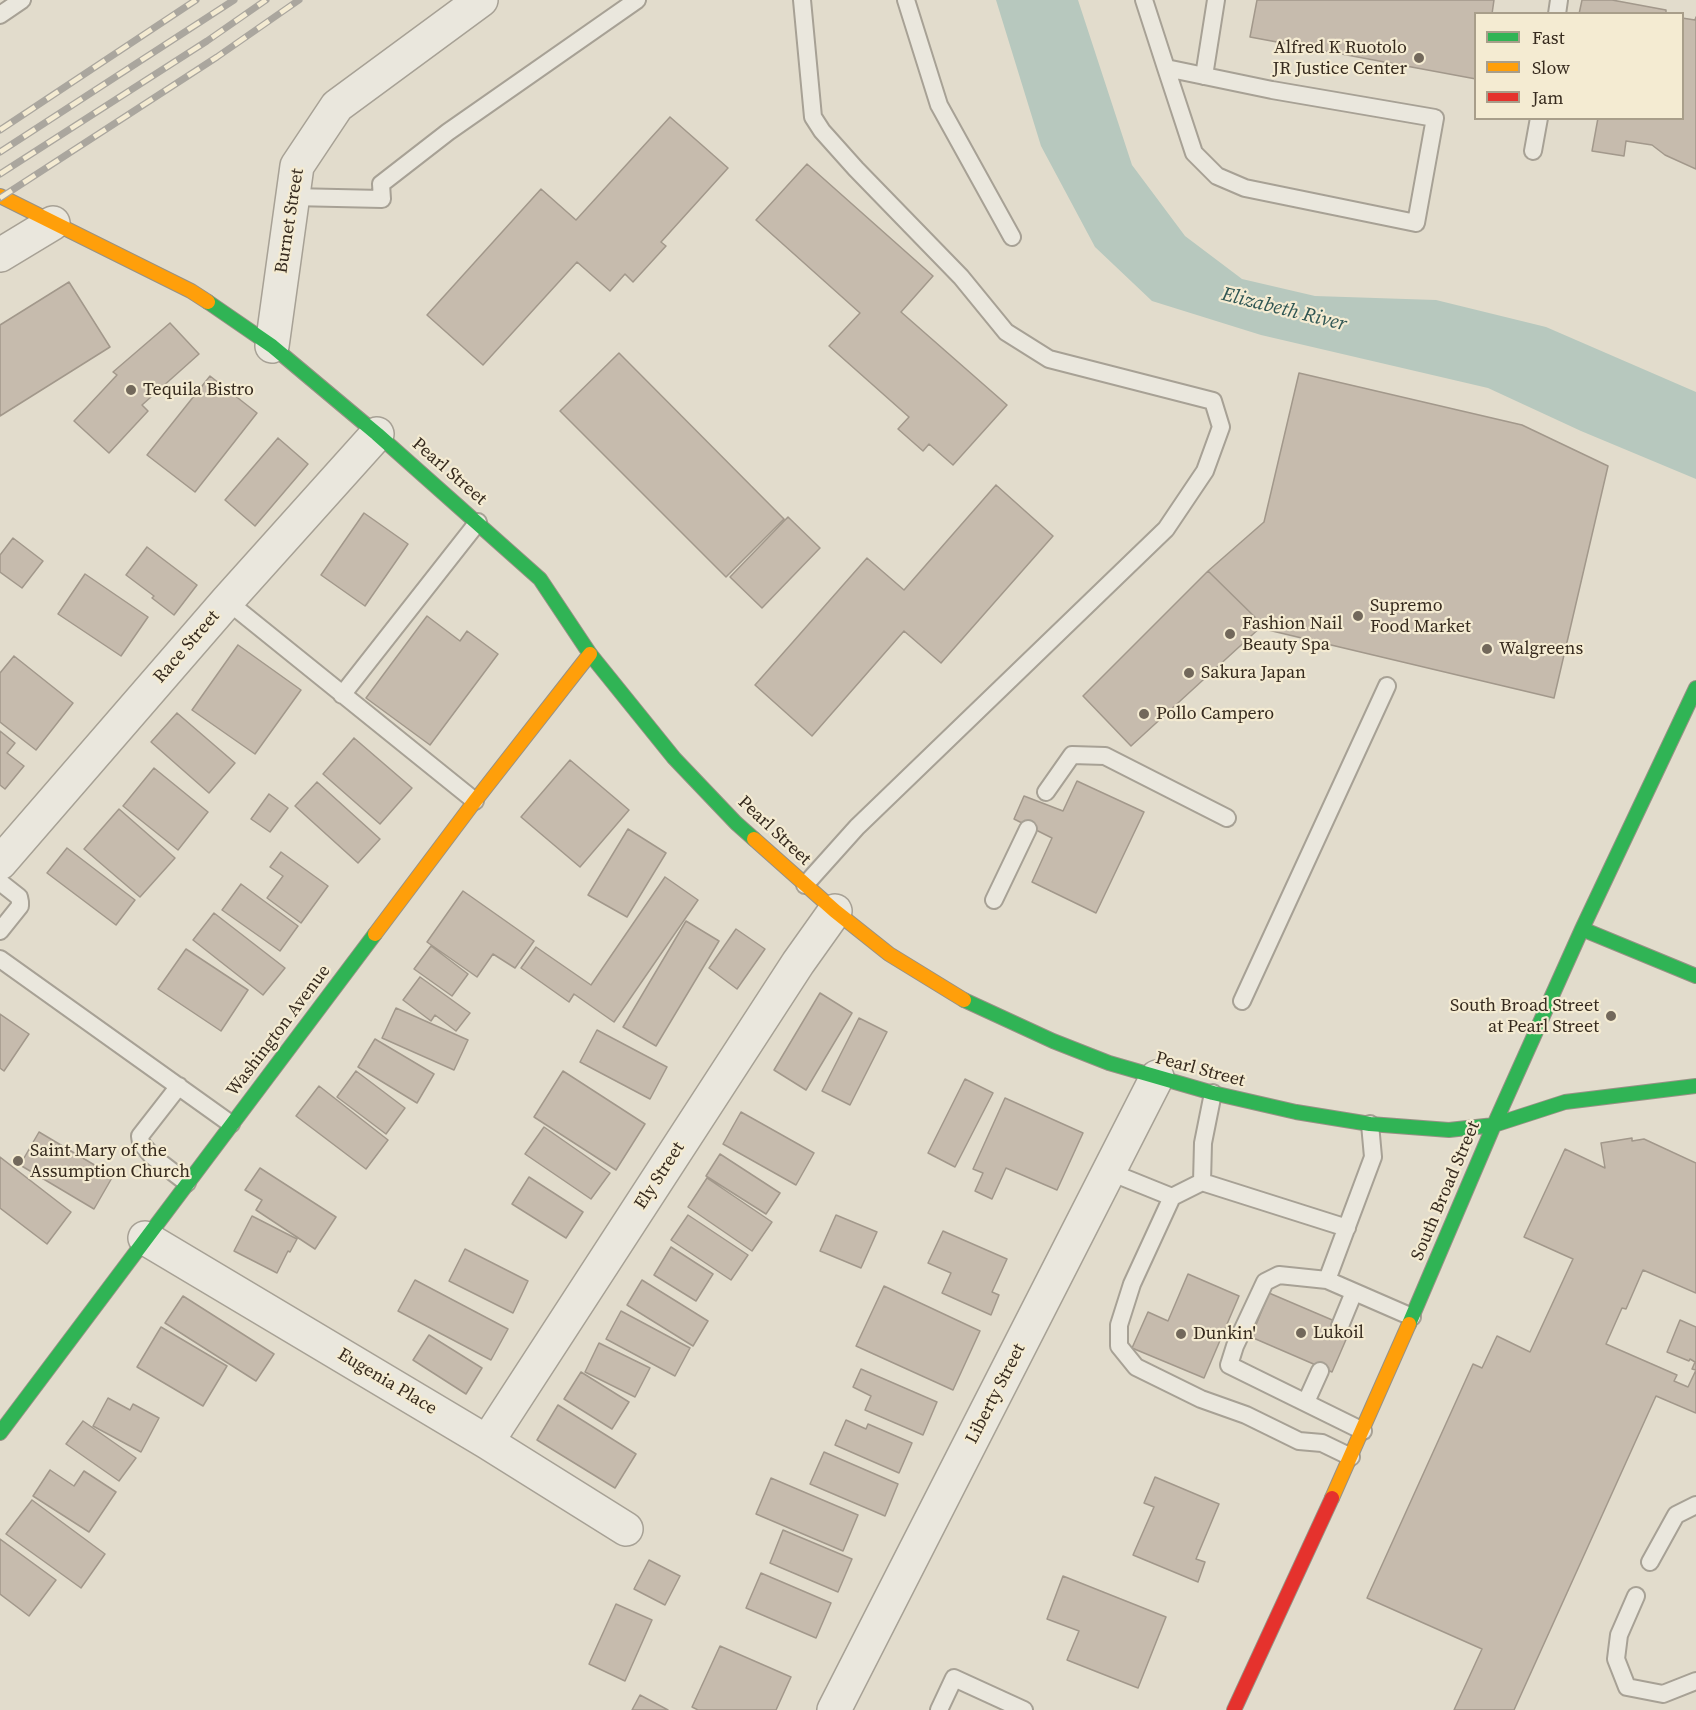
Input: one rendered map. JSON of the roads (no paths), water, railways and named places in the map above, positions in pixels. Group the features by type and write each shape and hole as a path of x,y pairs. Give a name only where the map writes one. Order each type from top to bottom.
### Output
{"street":[{"name":"Burnet Street","path":"272,346 297,166 337,106 481,0"},
{"name":"Pearl Street","path":"0,196 191,291 272,346 377,434 540,579 590,654 674,758 736,823 835,911 889,954 974,1006 1099,1060 1213,1093 1296,1112 1370,1124 1449,1130 1494,1125 1565,1102 1696,1086"},
{"path":"0,255 53,223"},
{"name":"Race Street","path":"0,863 227,601 377,434"},
{"name":"Washington Avenue","path":"0,1433 475,801 590,654"},
{"name":"South Broad Street","path":"1234,1710 1363,1431 1494,1125 1582,928 1696,688"},
{"name":"Ely Street","path":"487,1442 798,963 835,911"},
{"path":"1582,928 1696,976"},
{"name":"Liberty Street","path":"834,1710 1157,1077"},
{"name":"Eugenia Place","path":"145,1238 487,1442 626,1529"}],"lane":[{"path":"0,15 22,0"},
{"path":"292,197 382,199 381,184 448,132 637,0"},
{"path":"802,0 813,117 822,131 856,169 961,277 1006,332 1049,359 1213,401 1221,427 1205,471 1166,529 858,827 805,885"},
{"path":"906,0 939,105 1012,237"},
{"path":"1144,0 1166,68 1194,153 1217,176 1245,188 1416,223 1435,118 1272,90 1166,68"},
{"path":"1204,76 1216,0"},
{"path":"1533,151 1539,120"},
{"path":"342,694 478,522"},
{"path":"227,601 475,801"},
{"path":"1242,1000 1387,686"},
{"path":"1046,792 1072,755 1105,756 1227,818"},
{"path":"994,900 1028,829"},
{"path":"0,882 19,897 20,906 0,931"},
{"path":"0,959 231,1124"},
{"path":"179,1086 140,1136 141,1143 152,1156 187,1184"},
{"path":"1202,1182 1203,1143 1213,1093"},
{"path":"1327,1280 1373,1157 1370,1124"},
{"path":"1110,1172 1172,1197"},
{"path":"1347,1228 1202,1182 1172,1197 1132,1284 1119,1325 1119,1346 1136,1367 1201,1399 1246,1415 1299,1441 1322,1443 1351,1457"},
{"path":"1363,1431 1229,1365 1235,1346 1265,1282 1280,1275 1327,1280 1412,1317"},
{"path":"1340,1326 1354,1292"},
{"path":"1306,1402 1320,1371"},
{"path":"1650,1562 1676,1515 1696,1504"},
{"path":"1636,1596 1619,1635 1616,1659 1627,1687 1663,1694 1696,1681"},
{"path":"939,1710 954,1678 1024,1710"}],"water":[{"name":"Elizabeth River","path":"996,0 1078,0 1132,165 1185,236 1242,279 1315,296 1436,300 1546,327 1696,392 1696,479 1581,431 1488,388 1261,335 1152,301 1095,247 1041,146"}],"railway":[{"path":"0,130 196,0"},
{"path":"0,152 234,0"},
{"path":"0,174 207,41 266,0"},
{"path":"0,198 217,57 299,0"}],"place":[{"name":"Alfred K Ruotolo JR Justice Center","path":"1419,58"},
{"name":"Tequila Bistro","path":"131,390"},
{"name":"Supremo Food Market","path":"1358,616"},
{"name":"Fashion Nail Beauty Spa","path":"1230,634"},
{"name":"Walgreens","path":"1487,649"},
{"name":"Sakura Japan","path":"1189,673"},
{"name":"Pollo Campero","path":"1144,714"},
{"name":"South Broad Street at Pearl Street","path":"1611,1016"},
{"name":"Saint Mary of the Assumption Church","path":"18,1161"},
{"name":"Lukoil","path":"1301,1333"},
{"name":"Dunkin'","path":"1181,1334"}]}
